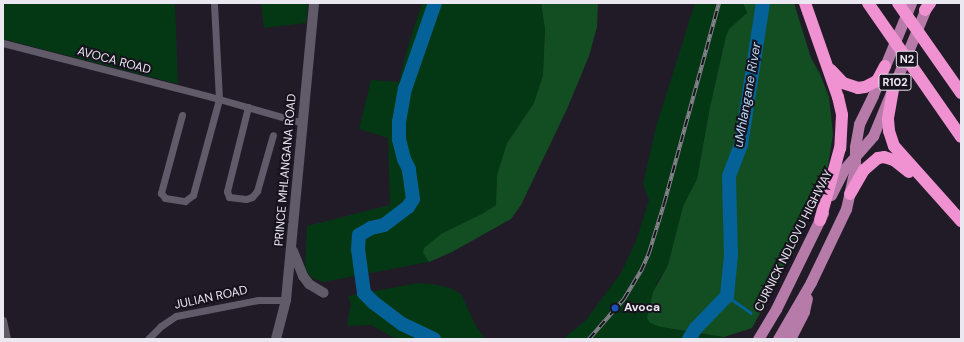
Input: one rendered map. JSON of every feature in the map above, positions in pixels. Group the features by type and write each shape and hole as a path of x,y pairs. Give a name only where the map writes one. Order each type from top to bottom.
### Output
{"highway":[{"path":"805,3 838,97 842,130 837,164 820,220"},
{"name":"N2","path":"868,3 961,137"},
{"name":"N2","path":"898,3 961,93"},
{"path":"828,66 843,83 858,88 865,87 877,81 885,66"},
{"path":"894,84 888,119 889,131 894,146 961,222"},
{"path":"850,194 864,170 871,163 878,158 888,158 905,168 929,194 961,222"}],"main road":[{"name":"CURNICK NDLOVU HIGHWAY","path":"778,339 811,282 843,215 856,168 855,156 860,124 911,3"},
{"name":"CURNICK NDLOVU HIGHWAY","path":"758,339 779,303 838,180 855,156 873,136 928,5"},
{"path":"790,339 804,311 811,282"}],"street":[{"path":"182,115 161,193 165,198 185,201 191,199 193,195 219,99 214,3"},
{"name":"PRINCE MHLANGANA ROAD","path":"276,339 286,300 292,249 314,3"},
{"name":"AVOCA ROAD","path":"3,43 219,99 303,123"},
{"path":"248,108 227,191 229,197 246,199 252,197 257,191 273,135"},
{"path":"292,249 303,276 309,284 324,293"},
{"name":"JULIAN ROAD","path":"148,339 164,323 176,316 258,300 286,300"},
{"path":"3,320 7,339"}],"green space":[{"path":"3,3 175,3 178,84 3,39"},
{"path":"261,3 308,3 306,23 264,28"},
{"path":"422,3 541,3 545,29 543,75 534,103 507,143 497,175 496,205 423,253 429,262 323,282 312,278 305,269 307,226 390,205 388,138 359,129 371,80 399,82 407,49"},
{"path":"541,3 598,3 597,27 589,56 567,109 521,205 511,219 452,252 429,262 423,253 424,248 441,234 482,214 496,205 497,175 507,143 534,103 543,75 545,29"},
{"path":"695,3 743,3 747,13 730,29 726,36 710,107 697,179 683,206 668,265 656,284 661,327 724,337 722,339 563,339 586,320 621,273 636,241 649,200 643,184 656,127"},
{"path":"743,3 794,3 811,58 820,74 829,97 833,134 827,172 784,268 752,328 724,337 661,327 650,323 647,318 653,292 668,265 683,206 697,179 710,107 726,36 729,29 747,13"},
{"path":"418,283 433,284 450,288 461,294 476,326 485,339 396,339 371,325 349,326 347,324 351,305 348,296"}],"waterway":[{"name":"uMhlangane River","path":"434,339 402,324 373,302 364,293 358,249 359,235 371,228 384,225 408,207 413,199 409,169 404,159 399,139 399,122 405,89 435,3"},
{"name":"uMhlangane River","path":"689,339 696,328 727,296 731,255 729,176 741,145 763,3"},
{"path":"727,296 751,313"}],"railway":[{"path":"589,339 624,299 641,271 649,253 664,204 719,3"}],"place":[{"name":"Avoca","path":"615,308"}]}
